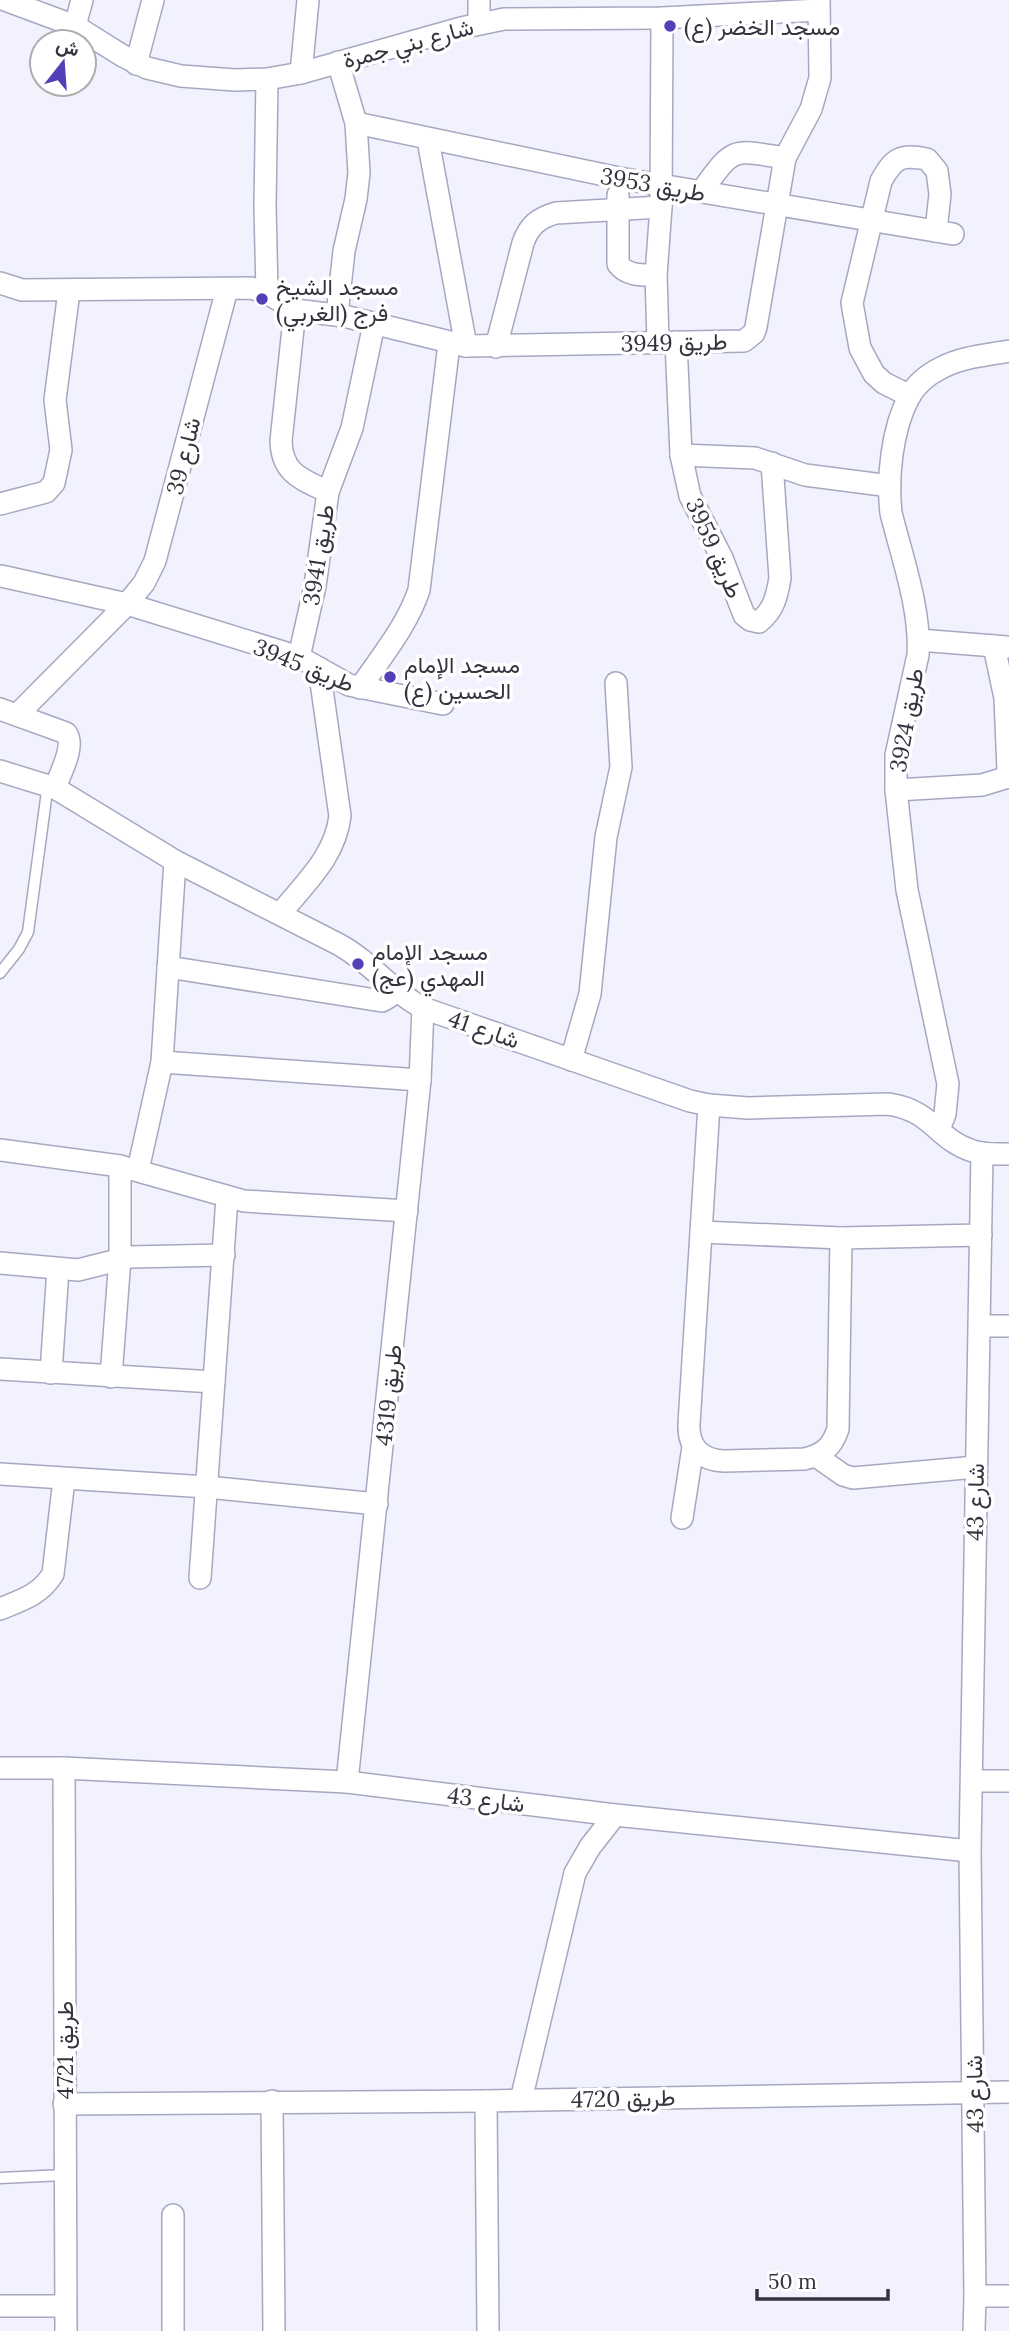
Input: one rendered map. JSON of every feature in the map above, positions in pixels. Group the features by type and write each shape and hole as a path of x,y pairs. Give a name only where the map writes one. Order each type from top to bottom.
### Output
{"street":[{"name":"شارع بني جمرة","path":"5,0 32,5 75,26 136,64 159,72 236,80 268,79 301,73 526,9 662,18 719,8 819,5"},
{"path":"75,26 82,0"},
{"path":"136,64 153,0"},
{"path":"301,73 308,0"},
{"path":"479,0 479,24"},
{"name":"طريق 3949","path":"267,293 295,310 337,315 458,345 496,347 744,341 754,333 785,158 817,93 822,61 819,5"},
{"name":"طريق 3959","path":"662,18 661,196 656,275 681,455 690,496 722,558 744,615 759,622 768,614 777,596 780,578 772,463"},
{"path":"337,315 344,251 359,173 356,123 338,62"},
{"path":"0,283 22,290 251,288 267,293 265,205 268,79"},
{"name":"طريق 3953","path":"356,123 619,178 661,196 701,192 870,222 944,233 937,171 927,159 900,158 890,165 881,181 870,222"},
{"path":"360,688 402,627 419,590 458,345 428,140"},
{"path":"701,192 734,153 751,152 785,158"},
{"path":"619,178 618,264 622,270 635,275 656,275"},
{"path":"496,347 523,243 527,232 535,223 556,213 618,209 661,196"},
{"path":"870,222 852,303 860,348 874,374 884,383 910,396 919,383 943,367 1009,351"},
{"name":"شارع 39","path":"52,786 70,745 69,736 8,712 127,604 144,583 155,561 227,289"},
{"path":"0,504 46,492 54,483 61,450 55,400 69,291"},
{"name":"طريق 3941","path":"295,310 281,453 294,474 328,492 315,586 299,657"},
{"path":"328,492 352,428 373,324"},
{"name":"طريق 3924","path":"910,396 896,440 890,486 891,513 919,640 896,755 896,790 907,890 948,1084 945,1114 939,1129"},
{"path":"681,455 755,458 805,475 890,486"},
{"name":"طريق 3945","path":"0,573 127,604 299,657 337,680 360,688 443,704"},
{"path":"896,790 982,785 1005,778 1008,770 1001,646 919,640"},
{"path":"280,914 327,856 338,833 340,816 319,668"},
{"path":"571,1060 590,994 606,837 621,767 616,683"},
{"name":"شارع 41","path":"0,771 52,786 175,862 350,950 372,967 393,989 423,1008 672,1095 709,1105 748,1108 888,1104 916,1111 968,1150 1009,1154"},
{"path":"111,1377 129,1168 162,1062 175,862"},
{"path":"167,967 382,1001 389,997 393,989"},
{"name":"طريق 4319","path":"347,1782 420,1080 423,1008"},
{"path":"162,1062 420,1080"},
{"path":"709,1105 688,1436 701,1455 712,1461 804,1459 826,1450 834,1440 838,1429 841,1238"},
{"path":"0,1150 129,1168 228,1198 253,1202 407,1211"},
{"name":"شارع 43","path":"974,2331 971,1851 982,1153"},
{"path":"200,1578 228,1198"},
{"path":"701,1231 841,1238 981,1235"},
{"path":"0,1262 58,1269 88,1269 120,1258 224,1255"},
{"path":"51,1373 58,1269"},
{"path":"980,1326 1009,1326"},
{"path":"0,1369 214,1382"},
{"path":"682,1518 693,1447"},
{"path":"816,1456 843,1475 853,1478 976,1467"},
{"path":"0,1474 207,1487 377,1504"},
{"path":"0,1609 36,1594 53,1574 64,1479"},
{"name":"شارع 43","path":"0,1768 64,1768 347,1782 615,1815 971,1851"},
{"name":"طريق 4721","path":"64,1768 66,2331"},
{"path":"972,1781 1009,1781"},
{"path":"521,2100 575,1873 590,1847 615,1815"},
{"name":"طريق 4720","path":"64,2104 486,2101 1009,2092"},
{"path":"272,2101 274,2331"},
{"path":"486,2101 488,2331"},
{"path":"173,2215 173,2331"},
{"path":"975,2296 1009,2296"},
{"path":"0,2306 65,2306"}],"lane":[{"path":"0,973 19,949 28,932 52,786"},
{"path":"0,2178 64,2175"}],"place":[{"name":"مسجد الخضر (ع)","path":"670,26"},
{"name":"مسجد الشيخ فرج (الغربي)","path":"262,299"},
{"name":"مسجد الإمام الحسين (ع)","path":"390,677"},
{"name":"مسجد الإمام المهدي (عج)","path":"358,964"}]}
